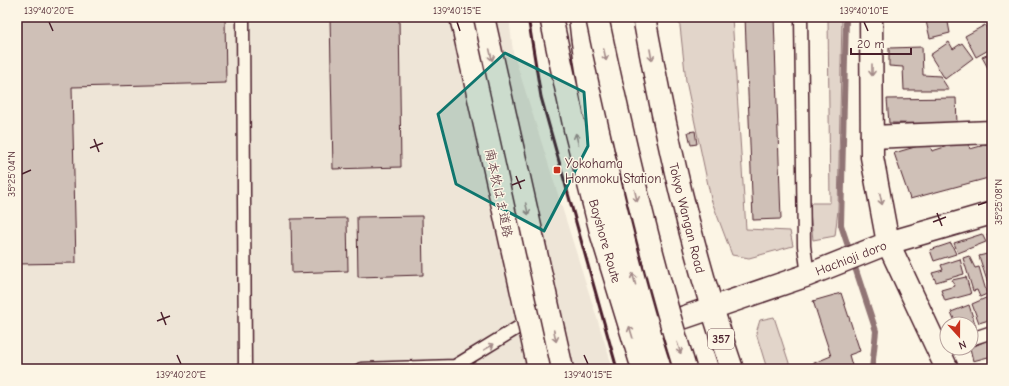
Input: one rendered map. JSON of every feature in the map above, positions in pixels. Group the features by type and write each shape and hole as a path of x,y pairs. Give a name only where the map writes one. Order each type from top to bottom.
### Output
{"main road":[{"name":"南本牧はま道路","path":"453,17 530,369"},
{"name":"南本牧はま道路","path":"461,17 538,369"},
{"path":"464,17 543,369"},
{"path":"483,17 562,369"},
{"name":"Bayshore Route","path":"551,17 575,129 601,232 643,369"},
{"path":"580,17 595,117 623,238 647,330 660,369"},
{"path":"597,17 618,119 642,222 685,369"},
{"name":"Tokyo Wangan Road","path":"644,17 661,109 683,207 711,308 732,369"},
{"path":"871,17 872,157 888,243 939,341"},
{"path":"872,137 992,132"},
{"name":"Hachioji doro","path":"647,330 808,275 888,243 992,213"},
{"path":"509,278 538,369"},
{"path":"944,356 947,369"}],"lane":[{"path":"243,17 245,369"},
{"path":"801,17 804,246 808,275"},
{"path":"361,369 460,368 532,319"},
{"path":"979,336 992,332"}],"highlighted area":[{"path":"505,53 584,92 588,146 544,231 456,184 438,114"}],"shaded area":[{"path":"17,17 509,17 513,52 613,369 17,369"},
{"path":"679,17 732,17 746,229 790,231 793,246 749,258 732,255 711,199 686,81"},
{"path":"828,17 842,17 838,210 835,236 813,240 809,203 830,203"},
{"path":"774,317 791,369 767,369 756,333 760,320"}],"building":[{"path":"17,17 225,17 226,83 72,87 76,263 17,264"},
{"path":"330,17 399,17 401,167 333,169"},
{"path":"745,17 774,17 781,219 753,220"},
{"path":"925,17 947,17 950,33 930,38"},
{"path":"957,17 966,17 959,20"},
{"path":"985,25 992,37 992,48 976,57 965,36"},
{"path":"949,42 953,49 962,43 973,58 945,79 930,55"},
{"path":"922,47 923,75 940,76 949,90 904,90 903,67 889,66 889,48"},
{"path":"992,53 992,66 988,68 982,57"},
{"path":"956,98 957,124 889,123 887,99"},
{"path":"695,131 697,144 691,145 688,132"},
{"path":"967,140 970,149 992,143 992,177 910,199 894,153 929,143 932,151"},
{"path":"422,216 423,275 358,277 357,217"},
{"path":"347,218 348,271 292,273 291,219"},
{"path":"992,233 992,243 990,243 987,234"},
{"path":"982,234 986,242 958,253 954,243"},
{"path":"951,243 956,254 934,261 930,250"},
{"path":"987,254 989,259 992,259 992,289 990,290 979,256"},
{"path":"969,256 975,268 979,267 987,294 980,297 977,290 973,291 963,258"},
{"path":"960,259 964,274 936,282 932,273 943,270 941,265"},
{"path":"966,277 971,294 945,301 941,290 955,286 952,280"},
{"path":"841,293 860,351 849,355 853,369 808,369 807,366 831,356 813,301"},
{"path":"988,297 992,319 979,323 979,316 976,316 972,304"},
{"path":"969,305 972,316 953,316 951,312"},
{"path":"990,339 992,356 973,361 972,356 979,356 979,344"}],"waterway":[{"path":"846,17 841,225 876,331 872,369"}],"railway":[{"path":"528,17 541,97 617,369"}],"place":[{"name":"Yokohama Honmoku Station","path":"557,170"}]}
